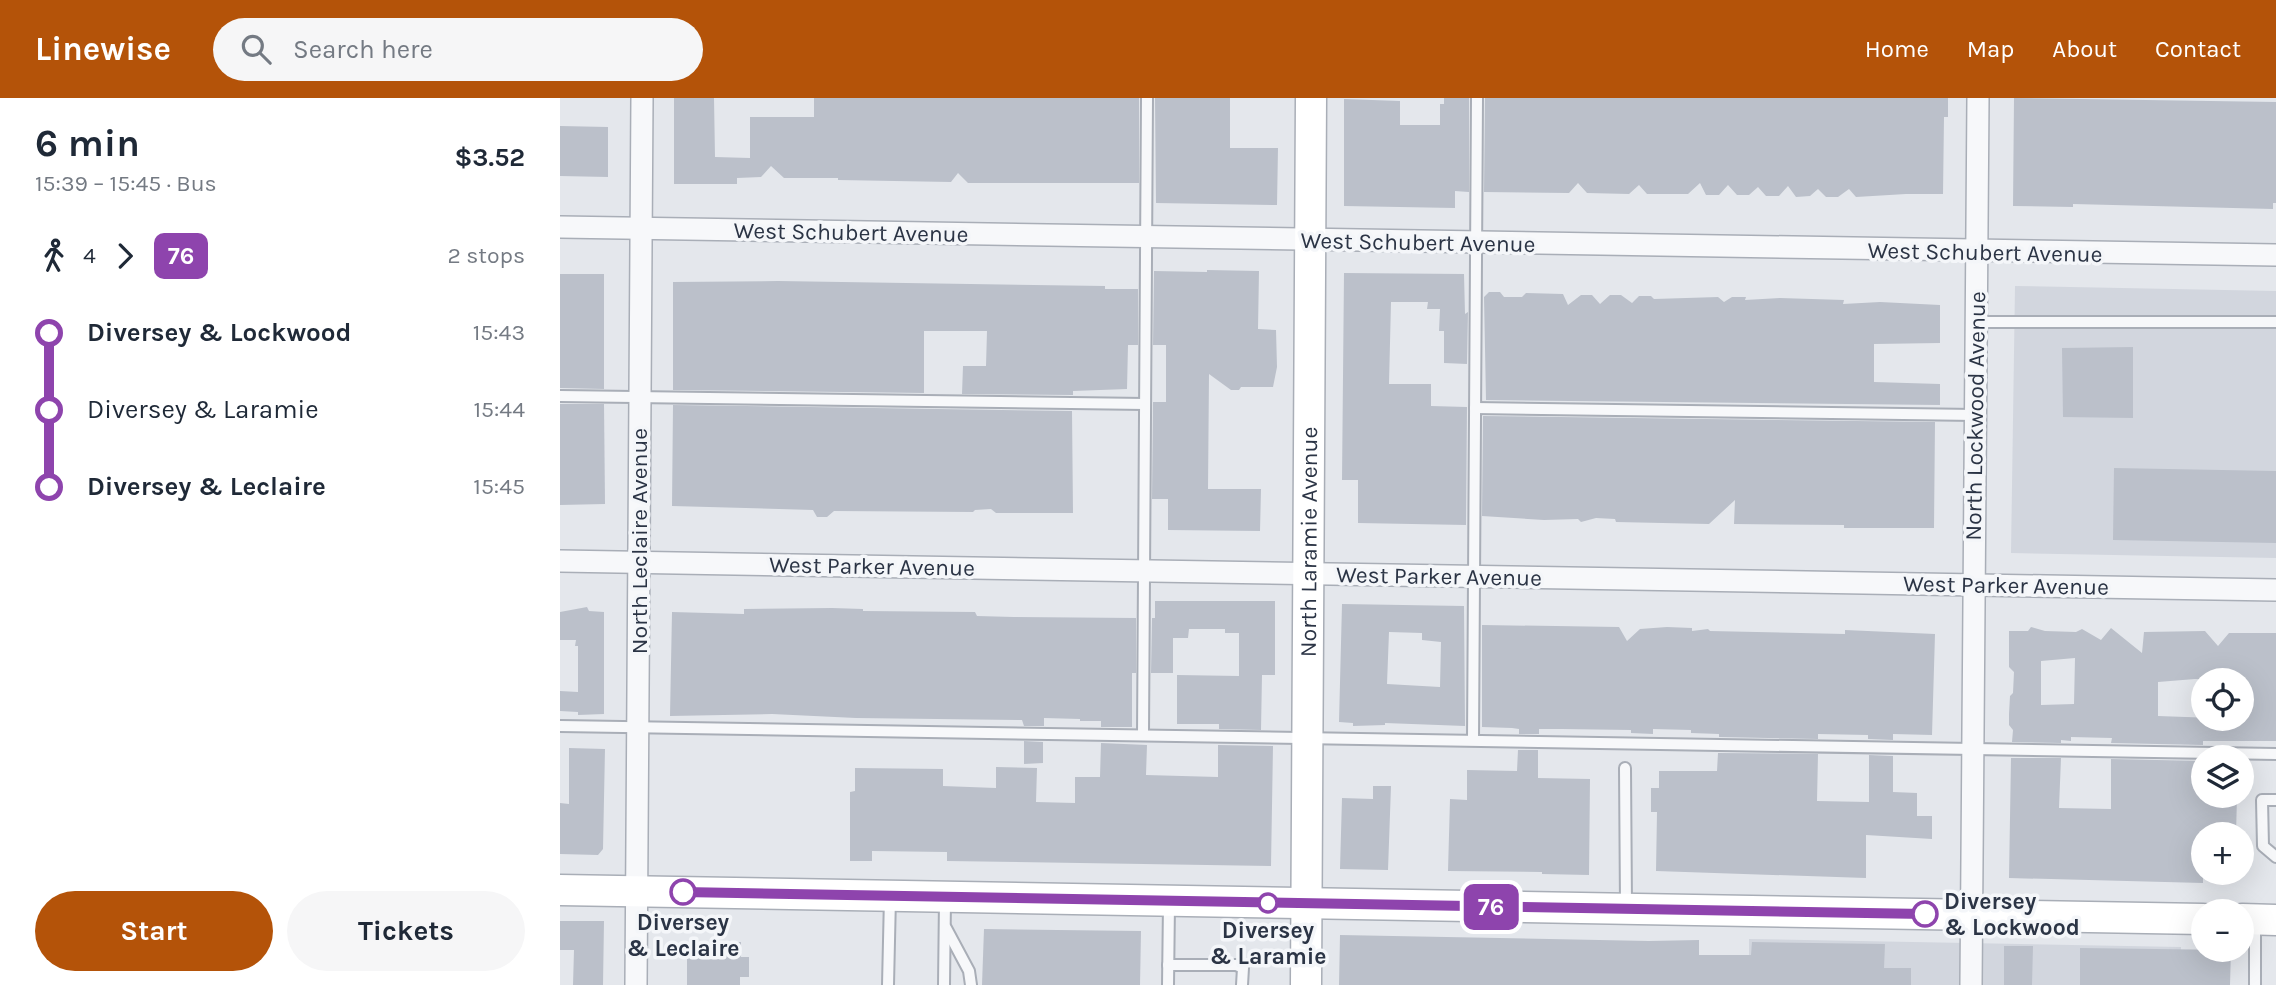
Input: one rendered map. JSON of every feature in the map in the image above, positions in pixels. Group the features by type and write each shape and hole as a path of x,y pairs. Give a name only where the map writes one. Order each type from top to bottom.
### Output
{"main road":[{"name":"North Laramie Avenue","path":"1306,985 1311,98"},
{"path":"560,890 890,896 944,911 1169,901 2191,919"}],"street":[{"name":"North Leclaire Avenue","path":"636,985 642,98"},
{"name":"North Lockwood Avenue","path":"1971,985 1978,98"},
{"name":"West Schubert Avenue","path":"560,227 2276,256"},
{"name":"West Parker Avenue","path":"560,561 2276,590"}],"lane":[{"path":"1143,735 1147,98"},
{"path":"1473,740 1477,98"},
{"path":"1976,322 2276,322"},
{"path":"560,396 1145,404"},
{"path":"1475,408 1975,415"},
{"path":"560,726 2276,754"},
{"path":"1625,768 1626,909"},
{"path":"2276,800 2262,800 2263,846 2276,857"},
{"path":"888,985 890,896"},
{"path":"1168,985 1169,901"},
{"path":"944,911 944,985"},
{"path":"944,911 969,971 971,985"},
{"path":"2256,985 2257,920"},
{"path":"1168,965 1236,965 1242,968 1242,985"}],"shaded area":[{"path":"2015,286 2276,291 2276,558 2011,553"},
{"path":"1749,939 2181,947 2181,985 1749,985"}],"building":[{"path":"674,98 714,98 715,157 750,158 750,117 814,117 814,98 1139,98 1139,183 968,183 958,173 951,182 784,178 771,166 761,177 737,178 737,184 674,184"},
{"path":"1155,98 1230,98 1230,148 1278,148 1277,205 1156,203"},
{"path":"1444,98 1469,98 1469,192 1455,191 1455,208 1344,206 1344,99 1400,101 1400,125 1440,125 1440,104 1444,104"},
{"path":"1485,98 1948,98 1948,117 1944,117 1943,194 1856,197 1849,189 1838,197 1826,197 1818,189 1810,196 1796,197 1788,186 1779,196 1766,196 1758,187 1749,195 1737,195 1728,185 1719,195 1706,195 1700,183 1688,194 1647,194 1639,185 1629,194 1587,193 1578,183 1569,193 1484,192"},
{"path":"2014,98 2276,102 2276,203 2273,203 2273,209 2073,204 2073,207 2013,206"},
{"path":"560,126 608,127 608,177 560,176"},
{"path":"1154,271 1259,271 1258,329 1276,330 1277,367 1273,387 1241,387 1239,390 1231,390 1209,374 1208,489 1261,489 1260,531 1168,530 1168,499 1152,499 1153,402 1166,402 1166,345 1153,345"},
{"path":"1344,273 1464,274 1465,314 1468,312 1467,364 1444,363 1444,331 1439,331 1440,309 1427,309 1428,302 1391,302 1389,384 1431,384 1431,406 1467,407 1466,525 1358,523 1358,480 1342,480"},
{"path":"560,274 604,274 604,389 560,388"},
{"path":"673,282 1105,286 1105,289 1138,289 1138,345 1128,345 1127,389 1073,391 1073,395 962,394 963,366 986,366 987,331 924,331 924,393 673,390"},
{"path":"1489,292 1500,292 1504,297 1522,297 1526,293 1563,294 1568,305 1581,295 1592,295 1600,304 1610,295 1621,295 1632,303 1639,296 1651,296 1654,299 1718,297 1724,302 1732,297 1746,297 1745,300 1780,298 1844,300 1843,304 1880,302 1940,305 1940,343 1874,344 1874,382 1940,384 1940,405 1486,400 1484,297"},
{"path":"2133,347 2133,418 2063,417 2062,348"},
{"path":"560,404 604,404 605,504 560,505"},
{"path":"673,405 1072,411 1073,513 996,513 991,509 973,512 834,511 827,517 817,517 813,510 672,506"},
{"path":"1483,416 1935,422 1934,528 1734,524 1735,500 1709,524 1616,522 1615,519 1596,518 1581,522 1578,519 1482,516"},
{"path":"2114,468 2276,471 2276,543 2113,540"},
{"path":"1155,601 1275,601 1275,675 1262,675 1261,730 1219,729 1219,724 1177,724 1177,675 1239,676 1239,633 1225,633 1225,629 1189,629 1188,638 1173,638 1173,673 1151,673"},
{"path":"1342,604 1464,606 1465,726 1385,723 1353,726 1353,723 1339,722","holes":["1389,632 1422,633 1422,640 1441,642 1440,687 1387,684"]},
{"path":"587,607 589,611 604,612 604,714 578,715 578,712 560,711 560,691 578,692 578,646 575,646 576,640 560,640 560,612"},
{"path":"832,608 863,611 975,612 977,616 1136,618 1132,727 1101,727 1101,721 1044,718 1044,726 1024,726 1022,720 772,714 670,716 672,612 744,614 744,609"},
{"path":"1482,625 1619,627 1627,641 1640,629 1667,627 1692,628 1692,631 1708,629 1845,634 1845,630 1935,634 1932,735 1893,734 1893,740 1868,739 1868,735 1818,734 1818,739 1719,737 1719,734 1691,733 1691,730 1653,729 1653,734 1631,733 1631,730 1539,729 1539,734 1519,734 1519,729 1482,727"},
{"path":"2031,627 2045,631 2076,632 2082,629 2101,640 2111,628 2142,653 2144,632 2205,631 2218,646 2229,633 2276,633 2276,741 2203,741 2203,745 2111,743 2112,738 2071,737 2071,741 2061,740 2061,743 2012,742 2013,730 2009,725 2009,714 2014,672 2009,667 2009,631 2028,631","holes":["2075,658 2074,704 2041,705 2041,661"]},
{"path":"1024,741 1043,742 1043,763 1024,764"},
{"path":"1101,743 1147,745 1146,775 1218,777 1218,745 1273,746 1271,866 947,861 947,852 872,851 872,861 850,861 850,792 855,791 855,768 943,769 943,786 996,788 996,767 1037,768 1036,802 1075,803 1075,777 1100,777"},
{"path":"569,748 605,749 603,849 598,855 560,854 560,803 569,804"},
{"path":"1518,750 1538,750 1538,778 1590,779 1589,875 1448,871 1450,799 1467,800 1467,770 1517,771"},
{"path":"1718,753 1818,754 1817,801 1869,802 1869,755 1893,756 1893,792 1917,793 1917,816 1932,816 1932,839 1866,835 1866,878 1656,871 1657,812 1651,812 1651,788 1659,788 1659,771 1717,771"},
{"path":"2011,758 2061,758 2059,808 2111,809 2111,759 2191,761 2191,808 2237,808 2236,822 2191,822 2191,883 2009,878"},
{"path":"1373,786 1391,786 1388,870 1340,869 1342,798 1373,799"},
{"path":"560,921 604,921 603,985 573,985 574,950 560,950"},
{"path":"984,929 1141,931 1140,985 982,985"},
{"path":"1340,935 1699,940 1699,955 1751,955 1752,942 1885,944 1884,968 1911,968 1911,985 1339,985"},
{"path":"687,942 741,942 741,957 749,957 749,977 740,977 740,985 687,985"},
{"path":"2004,946 2033,946 2032,985 2004,985"},
{"path":"2080,948 2191,949 2191,962 2231,962 2230,985 2080,985"}],"bus line":[{"name":"76","path":"683,892 1925,914"}],"place":[{"name":"Diversey & Leclaire","path":"683,892"},
{"name":"Diversey & Laramie","path":"1268,903"},
{"name":"Diversey & Lockwood","path":"1925,914"}]}
